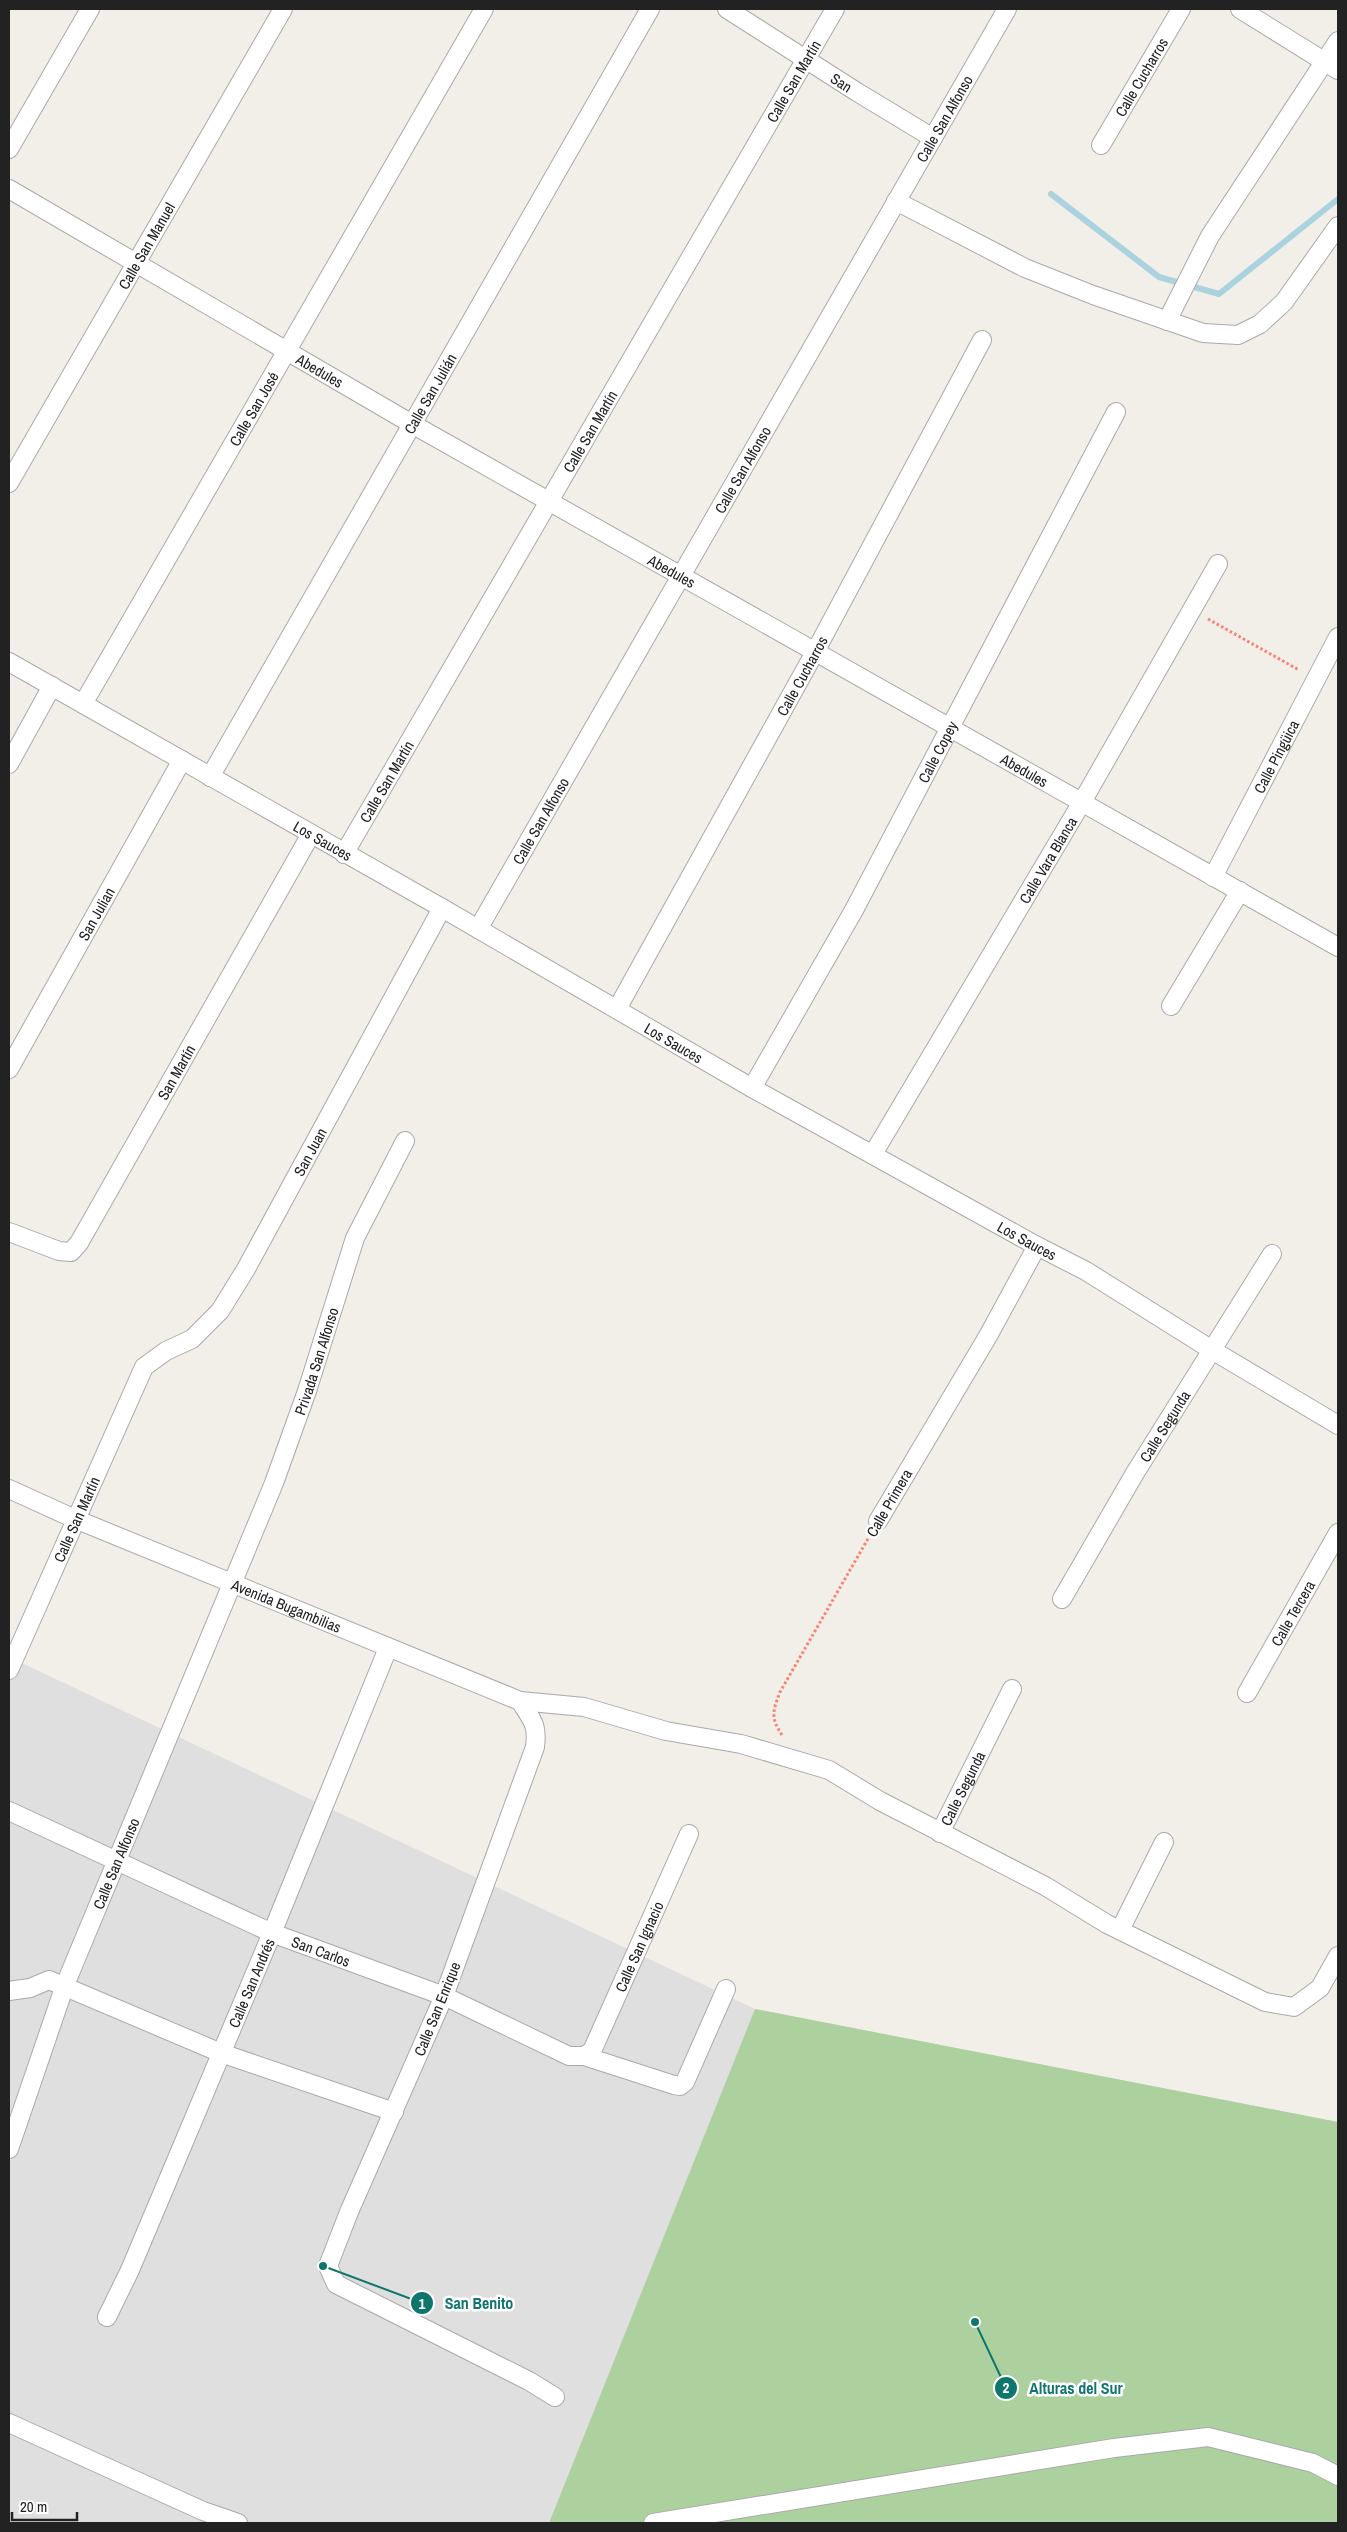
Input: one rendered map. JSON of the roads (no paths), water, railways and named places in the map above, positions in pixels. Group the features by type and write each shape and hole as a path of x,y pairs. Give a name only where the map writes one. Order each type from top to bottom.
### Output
{"street":[{"path":"9,149 90,9"},
{"name":"Calle San Manuel","path":"9,483 283,9"},
{"name":"Calle San José","path":"83,704 484,9"},
{"name":"Calle San Julián","path":"210,777 650,9"},
{"name":"San","path":"727,9 933,138"},
{"name":"Calle San Martín","path":"344,854 835,9"},
{"name":"Calle San Alfonso","path":"478,929 1007,9"},
{"name":"Calle Cucharros","path":"1101,145 1181,9"},
{"path":"1240,9 1331,66"},
{"path":"1167,321 1210,236 1331,66 1338,41"},
{"name":"Abedules","path":"9,189 412,424 1338,947"},
{"path":"896,201 1025,268 1203,333 1238,335 1260,324 1284,302 1336,232"},
{"name":"Calle Cucharros","path":"617,1009 815,652 982,340"},
{"name":"Calle Copey","path":"752,1088 854,910 1116,412"},
{"name":"Calle Vara Blanca","path":"873,1154 1082,802 1218,564"},
{"name":"Calle Pingüica","path":"1213,876 1338,637"},
{"name":"Los Sauces","path":"9,662 442,908 752,1088 1037,1246 1086,1271 1212,1350 1338,1425"},
{"path":"9,764 52,686"},
{"name":"San Julian","path":"9,1069 182,760"},
{"name":"San Martín","path":"9,1232 59,1251 71,1252 79,1243 311,834"},
{"path":"1171,1006 1240,892"},
{"name":"San Juan","path":"144,1367 166,1351 192,1339 220,1311 246,1269 442,908"},
{"name":"Privada San Alfonso","path":"234,1582 274,1483 308,1391 355,1238 404,1141"},
{"name":"Calle Primera","path":"878,1521 988,1336 1037,1246"},
{"name":"Calle Segunda","path":"1062,1599 1135,1473 1272,1254"},
{"name":"Calle San Martín","path":"9,1670 74,1519 144,1367"},
{"name":"Avenida Bugambilias","path":"9,1488 74,1519 234,1582 388,1648 520,1701 584,1707 666,1731 741,1744 829,1770 940,1833 1045,1886 1120,1930 1265,2002 1294,2007 1320,1988 1338,1956"},
{"name":"Calle Tercera","path":"1247,1693 1338,1533"},
{"name":"Calle San Alfonso","path":"9,2149 65,1986 234,1582"},
{"name":"Calle San Andrés","path":"107,2317 130,2270 222,2053 388,1648"},
{"name":"Calle Segunda","path":"940,1833 1012,1689"},
{"name":"Calle San Enrique","path":"520,1701 537,1730 534,1746 444,1996 349,2212 328,2266 336,2284 530,2381 555,2397"},
{"name":"San Carlos","path":"9,1811 272,1933 444,1996 568,2056 584,2056 680,2086 686,2082 726,1989"},
{"name":"Calle San Ignacio","path":"584,2056 592,2050 689,1834"},
{"path":"1120,1930 1164,1842"},
{"path":"9,1991 30,1988 50,1980 222,2053 394,2112"},
{"path":"9,2424 202,2511 238,2523"},
{"path":"653,2523 1114,2448 1208,2437 1312,2463 1338,2476"}],"waterway":[{"path":"1051,194 1159,277 1219,294 1338,199"}],"place":[{"name":"San Benito","path":"323,2266"},
{"name":"Alturas del Sur","path":"975,2322"}]}
